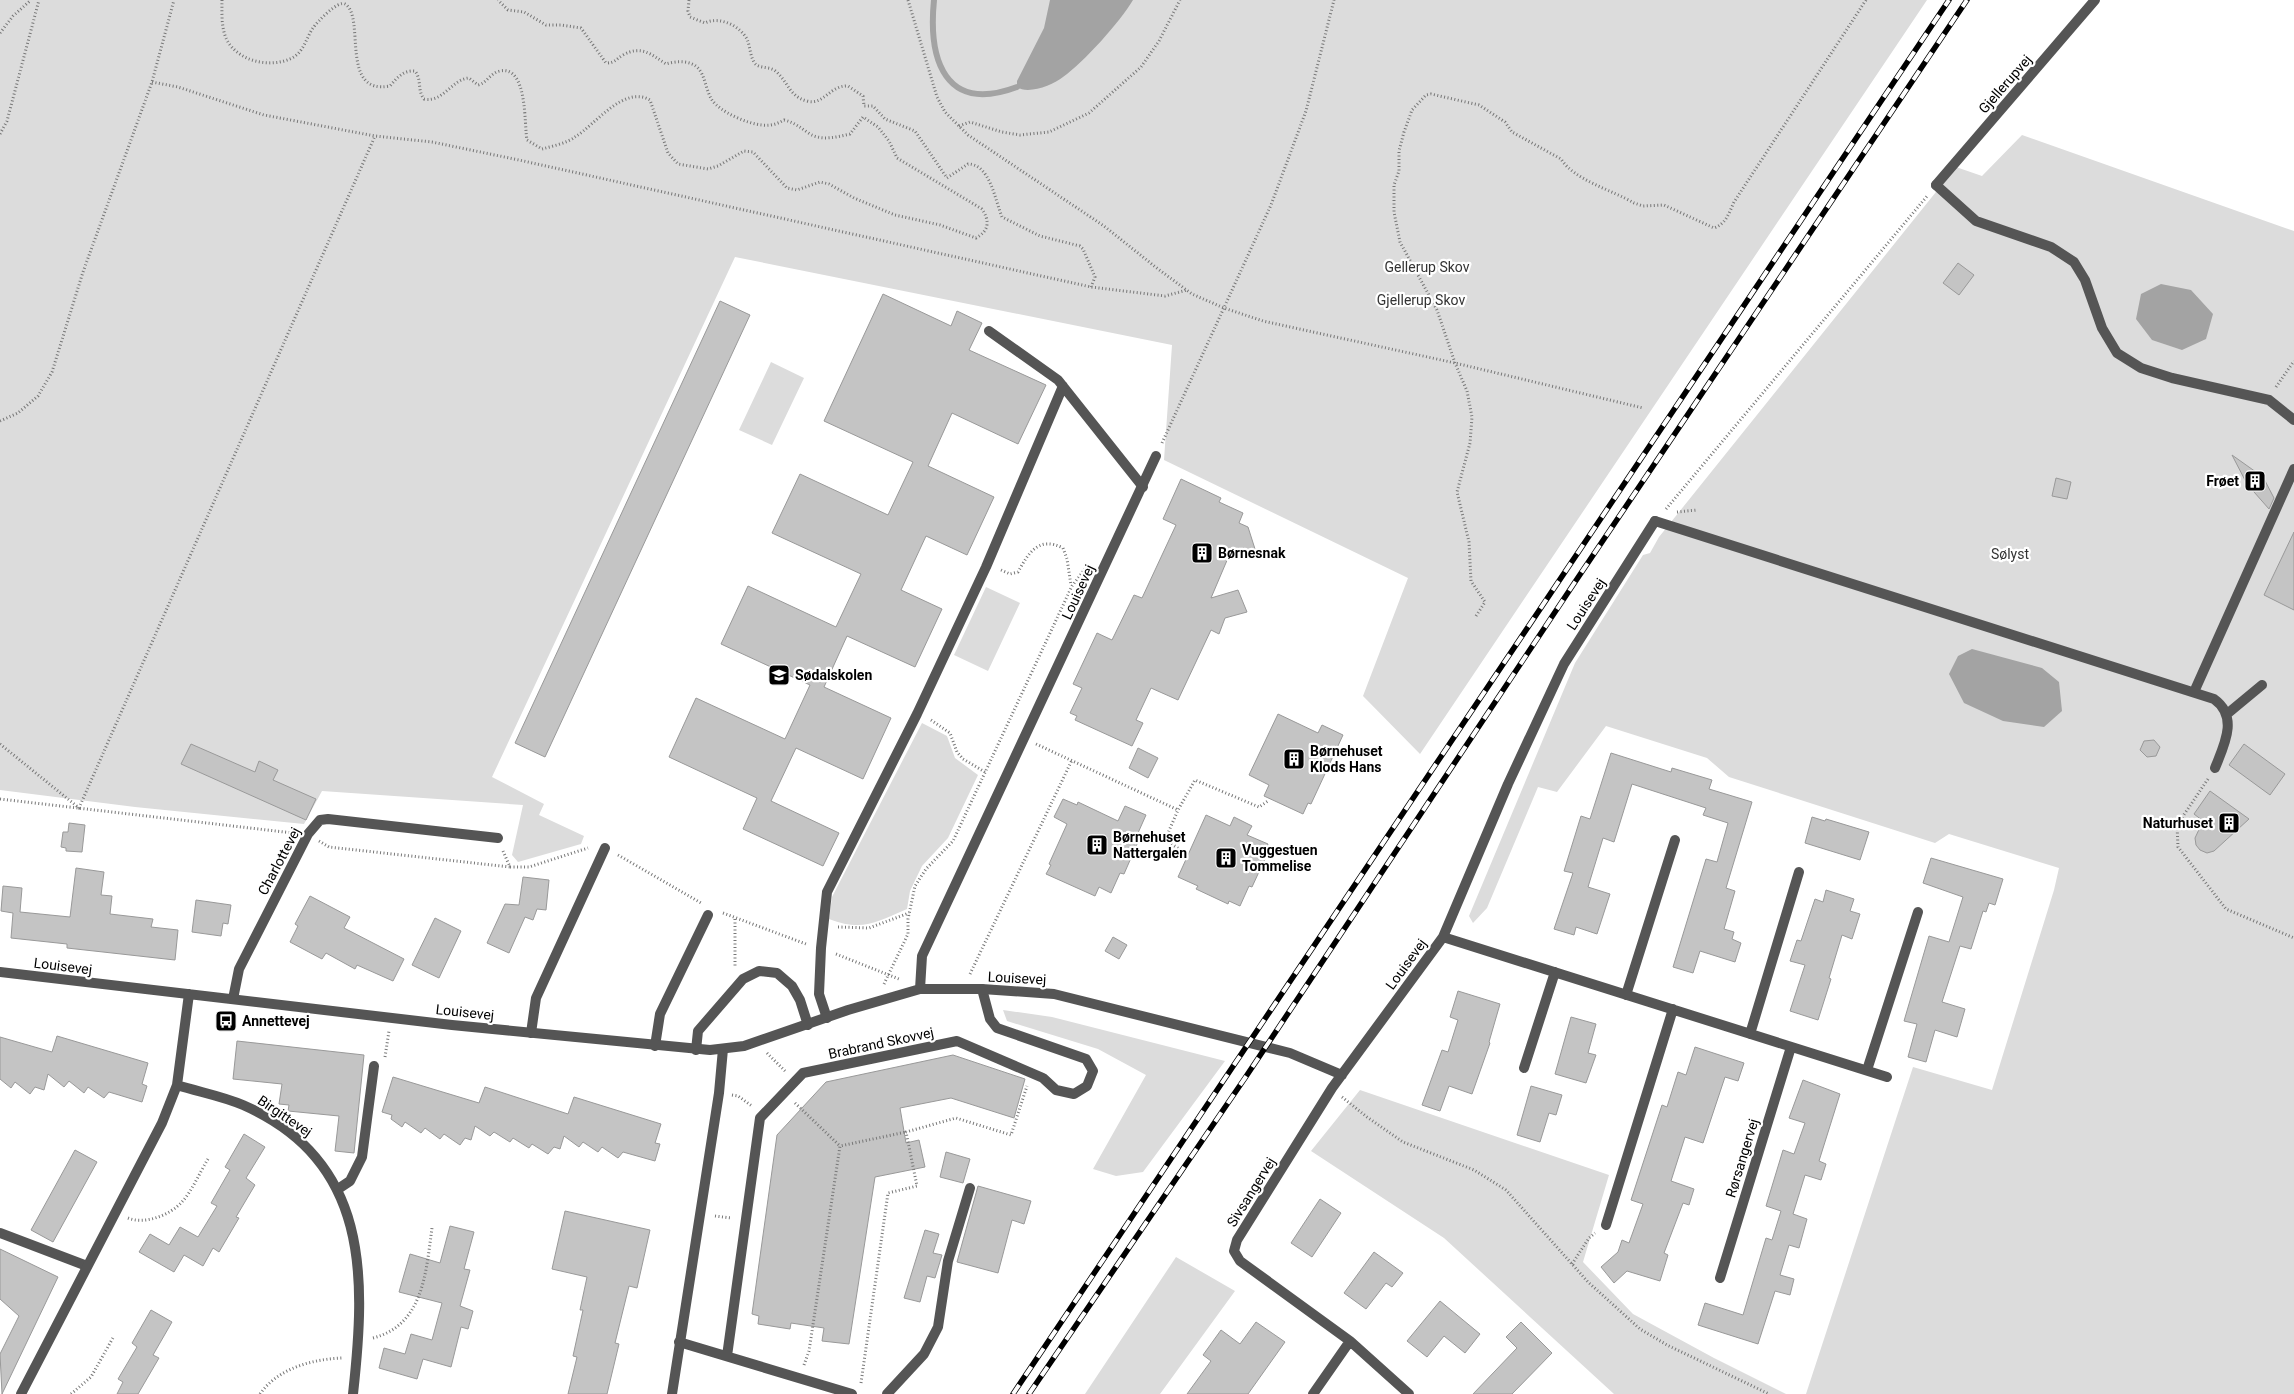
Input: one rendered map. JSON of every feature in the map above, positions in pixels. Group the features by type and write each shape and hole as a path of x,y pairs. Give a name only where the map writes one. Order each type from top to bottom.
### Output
{"street":[{"name":"Gjellerupvej","path":"1936,185 2095,0"},
{"path":"1936,185 1976,221 2051,247 2074,262 2085,280 2102,328 2117,353 2141,368 2269,400 2294,420"},
{"path":"989,331 1058,380 1143,487"},
{"path":"827,1018 819,994 821,948 827,892 917,714 986,567 1063,386"},
{"name":"Louisevej","path":"920,989 922,956 1156,456"},
{"path":"2194,692 2294,469"},
{"path":"1656,521 2194,692 2222,705 2227,714 2229,727 2215,768"},
{"name":"Louisevej","path":"0,972 391,1018 696,1050 744,1046 920,989 982,989 1063,996 1290,1053 1342,1075 1442,937 1508,784 1564,664 1656,521"},
{"path":"2227,714 2262,685"},
{"name":"Charlottevej","path":"233,999 239,969 308,834 320,820 328,818 498,838"},
{"path":"1626,995 1675,840"},
{"path":"531,1033 536,998 605,848"},
{"path":"1750,1034 1799,872"},
{"path":"1867,1070 1918,912"},
{"path":"655,1046 660,1014 708,915"},
{"path":"1442,937 1887,1077"},
{"path":"696,1050 698,1031 736,987 751,973 768,971 777,973 792,986 808,1025"},
{"path":"1524,1068 1555,972"},
{"name":"Brabrand Skovvej","path":"727,1356 760,1118 803,1073 957,1041 1043,1078 1056,1090 1074,1094 1087,1086 1092,1071 1086,1059 997,1028 990,1020 982,989"},
{"path":"21,1394 162,1123 178,1085 188,994"},
{"path":"1606,1225 1673,1009"},
{"name":"Rørsangervej","path":"1720,1278 1791,1046"},
{"path":"672,1394 719,1094 723,1049"},
{"path":"338,1189 350,1181 362,1157 374,1066"},
{"name":"Sivsangervej","path":"1342,1075 1244,1228 1234,1252 1247,1267 1350,1341 1409,1394"},
{"name":"Birgittevej","path":"178,1085 242,1105 276,1124 307,1147 338,1189 354,1234 359,1276 358,1342 353,1394"},
{"path":"887,1394 924,1354 938,1326 948,1261 970,1188"},
{"path":"0,1232 86,1266"},
{"path":"1312,1394 1350,1341"},
{"path":"679,1342 852,1394"}],"path":[{"path":"0,33 13,16 31,0"},
{"path":"0,134 7,121 39,0"},
{"path":"0,421 18,413 38,396 52,372 83,272 152,82 174,0"},
{"path":"222,0 222,22 225,37 230,46 239,54 261,62 271,64 293,58 302,50 313,27 336,4 342,3 346,5 351,14 357,66 367,81 373,85 390,86 400,75 415,71 420,77 420,94 424,99 429,100 449,91 465,78 469,78 478,86 482,85 490,75 501,70 509,72 516,78 522,91 527,140 542,149 574,138 619,103 634,95 643,96 650,100 668,153 678,164 708,169 718,166 744,151 753,152 788,188 797,190 820,182 843,190 854,198 895,215 940,225 976,238 982,235 986,228 987,217 982,209 897,158 889,141 878,127 868,119 863,117 850,134 838,137 812,135 792,122 784,120 775,125 762,125 722,112 712,101 700,69 691,64 677,61 666,64 651,53 639,49 623,55 613,63 606,63 581,28 546,25 524,12 508,10 498,0"},
{"path":"689,0 688,12 690,17 704,23 715,19 721,20 742,32 748,41 754,63 775,71 797,97 809,102 819,100 836,88 848,86 863,96 864,106 872,106 885,119 915,131 947,178 968,164 980,167 986,175 1002,217 1040,236 1080,246 1083,249 1095,277 1091,287"},
{"path":"908,0 937,97 945,112 968,135 1025,175 1066,199 1187,290 1224,308 1263,321 1455,363 1643,408"},
{"path":"959,126 970,122 1002,132 1020,135 1049,132 1089,113 1141,67 1158,41 1180,0"},
{"path":"1476,616 1485,602 1470,581 1469,542 1457,492 1470,443 1472,417 1467,391 1455,363 1437,310 1400,242 1394,212 1394,185 1399,171 1399,151 1412,110 1426,95 1431,94 1479,105 1505,122 1512,132 1561,159 1565,165 1577,174 1634,203 1643,206 1664,205 1714,228 1720,226 1725,221 1734,202 1866,0"},
{"path":"152,82 178,86 264,115 375,136 432,142 1091,287 1165,296 1187,290"},
{"path":"79,808 375,136"},
{"path":"1656,521 1936,185"},
{"path":"2269,400 2282,376 2294,361"},
{"path":"986,567 1010,574 1018,572 1032,551 1040,545 1049,543 1063,548 1068,559 1072,586"},
{"path":"917,714 950,733 957,752 963,759 985,772"},
{"path":"1024,738 1178,810"},
{"path":"0,744 79,808"},
{"name":"Louisevej","path":"969,989 971,970 1072,760"},
{"path":"2215,768 2178,825 2178,847 2226,909 2294,938"},
{"path":"1184,852 1164,840 1195,780 1259,806 1268,801"},
{"path":"0,800 308,834 328,847 510,867 529,866 585,848 605,848 704,904"},
{"path":"498,838 510,867"},
{"path":"719,911 734,919 821,948 888,974 920,989"},
{"path":"823,925 868,928 910,913"},
{"path":"734,919 736,987"},
{"path":"374,1066 385,1059 391,1018"},
{"path":"772,1061 784,1070"},
{"path":"840,1146 906,1132 956,1118 1011,1135 1032,1073"},
{"path":"1332,1088 1366,1117 1403,1142 1474,1170 1506,1190 1610,1304 1640,1329 1668,1345 1769,1394"},
{"path":"784,1093 840,1146"},
{"path":"743,1100 752,1106"},
{"path":"861,1384 888,1193 916,1186 906,1132"},
{"path":"799,1378 809,1351 840,1146"},
{"path":"114,1213 135,1221 160,1217 182,1202 208,1159"},
{"path":"721,1217 733,1218"},
{"path":"1572,1264 1588,1238 1606,1225"},
{"path":"358,1342 381,1336 395,1329 408,1318 424,1286 432,1228"},
{"path":"71,1394 91,1377 114,1336"},
{"path":"260,1394 288,1369 323,1358 357,1358"}],"green space":[{"name":"Gjellerup Skov","path":"0,0 1927,0 1420,754 1363,696 1408,578 1164,460 1172,345 735,257 492,777 544,804 539,815 584,836 581,844 518,862 512,855 523,805 322,791 304,824 135,807 0,790"},
{"name":"Sølyst","path":"2022,135 2294,231 2294,1394 1806,1394 1913,1067 1992,1090 2054,890 2059,868 1949,834 1935,843 1729,777 1707,758 1606,726 1557,792 1538,787 1487,908 1473,923 1469,916 1575,663 1643,555 1650,553 1659,537 1956,167 1982,176"},
{"path":"771,362 804,378 772,445 739,430"},
{"path":"986,587 1020,603 988,671 954,655"},
{"path":"922,723 947,736 955,758 978,775 948,838 922,866 910,891 907,909 869,924 851,925 829,919 832,897"},
{"path":"1003,1010 1052,1017 1225,1061 1143,1172 1116,1176 1093,1169 1146,1075 1098,1049 1007,1021"},
{"path":"1360,1090 1609,1175 1583,1262 1633,1314 1786,1394 1614,1394 1444,1238 1311,1151"},
{"path":"1176,1257 1235,1291 1160,1394 1085,1394"}],"shaded area":[{"path":"1050,0 1133,0 1111,30 1072,70 1047,86 1027,90 1022,89 1017,87 1017,81 1044,28"},
{"path":"2161,284 2191,290 2213,314 2206,339 2182,350 2152,340 2136,319 2141,294"},
{"path":"1972,649 2042,668 2059,682 2062,711 2044,727 2003,721 1964,703 1949,674 1958,656"}],"building":[{"path":"1958,263 1974,275 1959,295 1943,283"},
{"path":"883,294 951,326 957,311 982,323 969,350 1046,385 1018,444 952,413 928,466 994,497 967,555 926,536 901,590 942,609 915,667 847,636 824,687 891,718 863,779 796,748 771,801 839,833 823,866 743,829 757,798 669,757 696,698 785,739 810,685 721,644 748,586 836,627 861,574 772,533 800,474 888,515 913,462 824,421"},
{"path":"720,301 750,315 545,757 515,743"},
{"path":"2232,455 2263,477 2274,498 2269,509 2247,484"},
{"path":"2056,478 2071,482 2067,499 2052,496"},
{"path":"1181,479 1221,498 1219,502 1243,513 1239,523 1248,527 1255,549 1228,558 1211,598 1238,590 1247,612 1225,618 1219,634 1211,630 1178,700 1151,688 1136,720 1143,723 1132,746 1075,720 1077,716 1070,713 1082,688 1073,684 1097,633 1112,640 1134,595 1142,598 1176,525 1163,519"},
{"path":"2294,532 2294,610 2264,595"},
{"name":"Børnehuset Klods Hans","path":"1278,714 1318,733 1322,725 1343,735 1311,804 1308,803 1303,814 1264,796 1269,785 1249,775"},
{"path":"2154,740 2160,747 2156,756 2147,757 2140,750 2144,741"},
{"path":"191,744 255,772 259,761 278,770 273,780 316,799 306,820 181,764"},
{"path":"2244,744 2285,774 2270,795 2229,765"},
{"path":"1138,748 1158,758 1148,778 1129,768"},
{"path":"1611,753 1671,772 1672,768 1712,780 1709,789 1752,802 1726,888 1735,891 1724,929 1734,932 1732,939 1741,943 1735,962 1700,951 1693,973 1673,967 1706,859 1717,862 1728,823 1703,815 1706,808 1632,784 1614,842 1603,838 1588,887 1610,894 1597,934 1576,927 1574,935 1554,929 1573,873 1564,871 1581,816 1590,819"},
{"name":"Naturhuset","path":"2210,791 2249,819 2214,851 2207,853 2200,850 2196,845 2195,838 2203,821 2194,814"},
{"name":"Børnehuset Nattergalen","path":"1063,799 1077,805 1078,802 1118,821 1125,806 1146,815 1138,833 1141,835 1124,874 1120,873 1111,893 1099,887 1095,896 1046,874 1067,824 1054,817"},
{"name":"Vuggestuen Tommelise","path":"1206,815 1230,826 1234,817 1252,826 1247,835 1268,844 1267,847 1270,848 1252,887 1249,886 1240,906 1229,901 1228,904 1196,889 1198,886 1178,877"},
{"path":"1812,817 1825,821 1826,819 1869,832 1860,860 1805,843"},
{"path":"69,823 85,825 82,852 66,851 66,848 61,847 63,832 68,832"},
{"path":"1931,858 2003,879 1995,905 1989,903 1986,912 1983,911 1971,949 1960,946 1942,1002 1965,1009 1957,1037 1935,1030 1926,1062 1908,1057 1917,1024 1904,1021 1929,936 1949,942 1963,897 1923,883"},
{"path":"76,868 104,872 101,895 112,896 110,914 153,919 151,927 178,930 175,960 67,948 67,944 11,938 13,913 1,911 3,886 22,888 20,912 70,917"},
{"path":"523,877 549,880 546,910 537,909 533,920 525,917 509,953 487,943 505,904 519,905"},
{"path":"1826,890 1854,899 1850,911 1860,914 1852,939 1842,935 1818,1020 1790,1011 1805,965 1790,961 1797,940 1801,941 1815,899 1823,902"},
{"path":"310,896 350,917 344,928 404,959 393,981 357,965 355,969 326,953 322,959 290,942 298,926 295,924"},
{"path":"196,900 231,905 228,924 223,923 221,936 192,932"},
{"path":"435,918 461,931 439,978 412,965"},
{"path":"1113,937 1127,945 1119,959 1105,951"},
{"path":"1458,991 1500,1004 1490,1043 1472,1094 1449,1086 1440,1111 1422,1105 1442,1050 1448,1052 1458,1020 1450,1017"},
{"path":"1571,1017 1596,1024 1588,1053 1596,1055 1586,1083 1555,1074"},
{"path":"57,1036 148,1063 142,1084 147,1086 142,1102 109,1092 104,1098 88,1087 84,1093 69,1081 64,1087 48,1074 44,1090 35,1087 30,1094 15,1082 11,1088 0,1079 0,1037 52,1052"},
{"path":"237,1041 364,1055 354,1153 335,1151 339,1116 288,1111 289,1105 279,1104 282,1084 233,1079"},
{"path":"1695,1047 1744,1063 1738,1081 1725,1077 1703,1143 1685,1137 1671,1181 1694,1189 1689,1205 1683,1203 1664,1253 1668,1255 1660,1281 1627,1271 1614,1283 1601,1267 1618,1252 1622,1240 1629,1243 1643,1204 1631,1200 1662,1105 1667,1107 1678,1072 1686,1075"},
{"path":"953,1055 1025,1079 1014,1118 951,1098 900,1108 906,1143 919,1140 925,1167 875,1177 849,1344 822,1341 824,1328 791,1323 790,1329 758,1324 759,1316 752,1314 777,1135 826,1082"},
{"path":"393,1077 479,1103 485,1087 568,1114 574,1097 661,1124 655,1143 660,1144 655,1161 623,1152 618,1158 602,1147 598,1152 583,1142 579,1147 564,1136 560,1149 554,1147 548,1154 532,1144 529,1148 513,1138 510,1142 494,1132 490,1136 475,1126 471,1140 465,1138 460,1145 444,1134 440,1139 425,1128 421,1133 405,1122 402,1127 391,1119 392,1115 382,1112"},
{"path":"1803,1080 1840,1094 1819,1161 1826,1164 1821,1180 1805,1175 1793,1214 1807,1219 1799,1248 1789,1245 1780,1275 1794,1279 1790,1295 1775,1291 1758,1344 1698,1325 1705,1303 1743,1315 1766,1238 1772,1240 1781,1211 1766,1206 1783,1150 1794,1154 1805,1123 1789,1118"},
{"path":"1531,1086 1562,1095 1556,1115 1549,1113 1540,1142 1517,1135"},
{"path":"244,1134 265,1147 246,1178 255,1185 236,1217 239,1218 219,1252 213,1248 203,1266 184,1255 174,1272 139,1252 150,1234 169,1245 180,1227 198,1237 217,1206 211,1203 230,1170 225,1167"},
{"path":"75,1150 97,1162 53,1242 31,1230"},
{"path":"946,1152 970,1159 963,1183 940,1177"},
{"path":"978,1186 1031,1201 1024,1224 1012,1220 998,1273 957,1262"},
{"path":"1320,1199 1341,1213 1312,1257 1291,1243"},
{"path":"565,1211 650,1230 637,1288 629,1286 615,1343 619,1344 607,1394 568,1394 577,1357 573,1356 583,1310 580,1310 587,1277 552,1269"},
{"path":"450,1226 474,1232 464,1269 470,1270 460,1306 473,1311 468,1329 461,1327 451,1367 423,1359 417,1379 379,1368 384,1348 405,1354 411,1334 432,1340 442,1303 399,1292 410,1254 440,1263"},
{"path":"925,1230 939,1234 933,1253 942,1255 935,1278 927,1276 920,1302 904,1298"},
{"path":"0,1249 58,1277 2,1394 0,1354 19,1316 0,1299"},
{"path":"1374,1252 1403,1273 1392,1287 1386,1283 1366,1309 1344,1293"},
{"path":"1440,1301 1480,1334 1465,1353 1444,1336 1427,1357 1407,1341"},
{"path":"151,1310 172,1322 153,1355 159,1358 138,1394 117,1394 123,1382 118,1379 137,1347 132,1343"},
{"path":"1256,1322 1285,1342 1248,1394 1187,1394 1211,1361 1203,1355 1221,1330 1240,1344"},
{"path":"1521,1322 1552,1353 1512,1394 1473,1394 1517,1348 1506,1337"}],"waterway":[{"path":"934,0 934,43 946,76 958,87 973,93 993,93 1017,87"}],"railway":[{"path":"1013,1394 1949,0"},
{"path":"1029,1394 1245,1078 1575,582 1967,0"}],"place":[{"name":"Frøet","path":"2255,481"},
{"name":"Børnesnak","path":"1202,553"},
{"name":"Sødalskolen","path":"779,675"},
{"name":"Børnehuset Klods Hans","path":"1294,759"},
{"name":"Naturhuset","path":"2229,823"},
{"name":"Børnehuset Nattergalen","path":"1097,845"},
{"name":"Vuggestuen Tommelise","path":"1226,858"},
{"name":"Annettevej","path":"226,1021"}],"park label":[{"name":"Gellerup Skov","path":"1427,267"}]}
